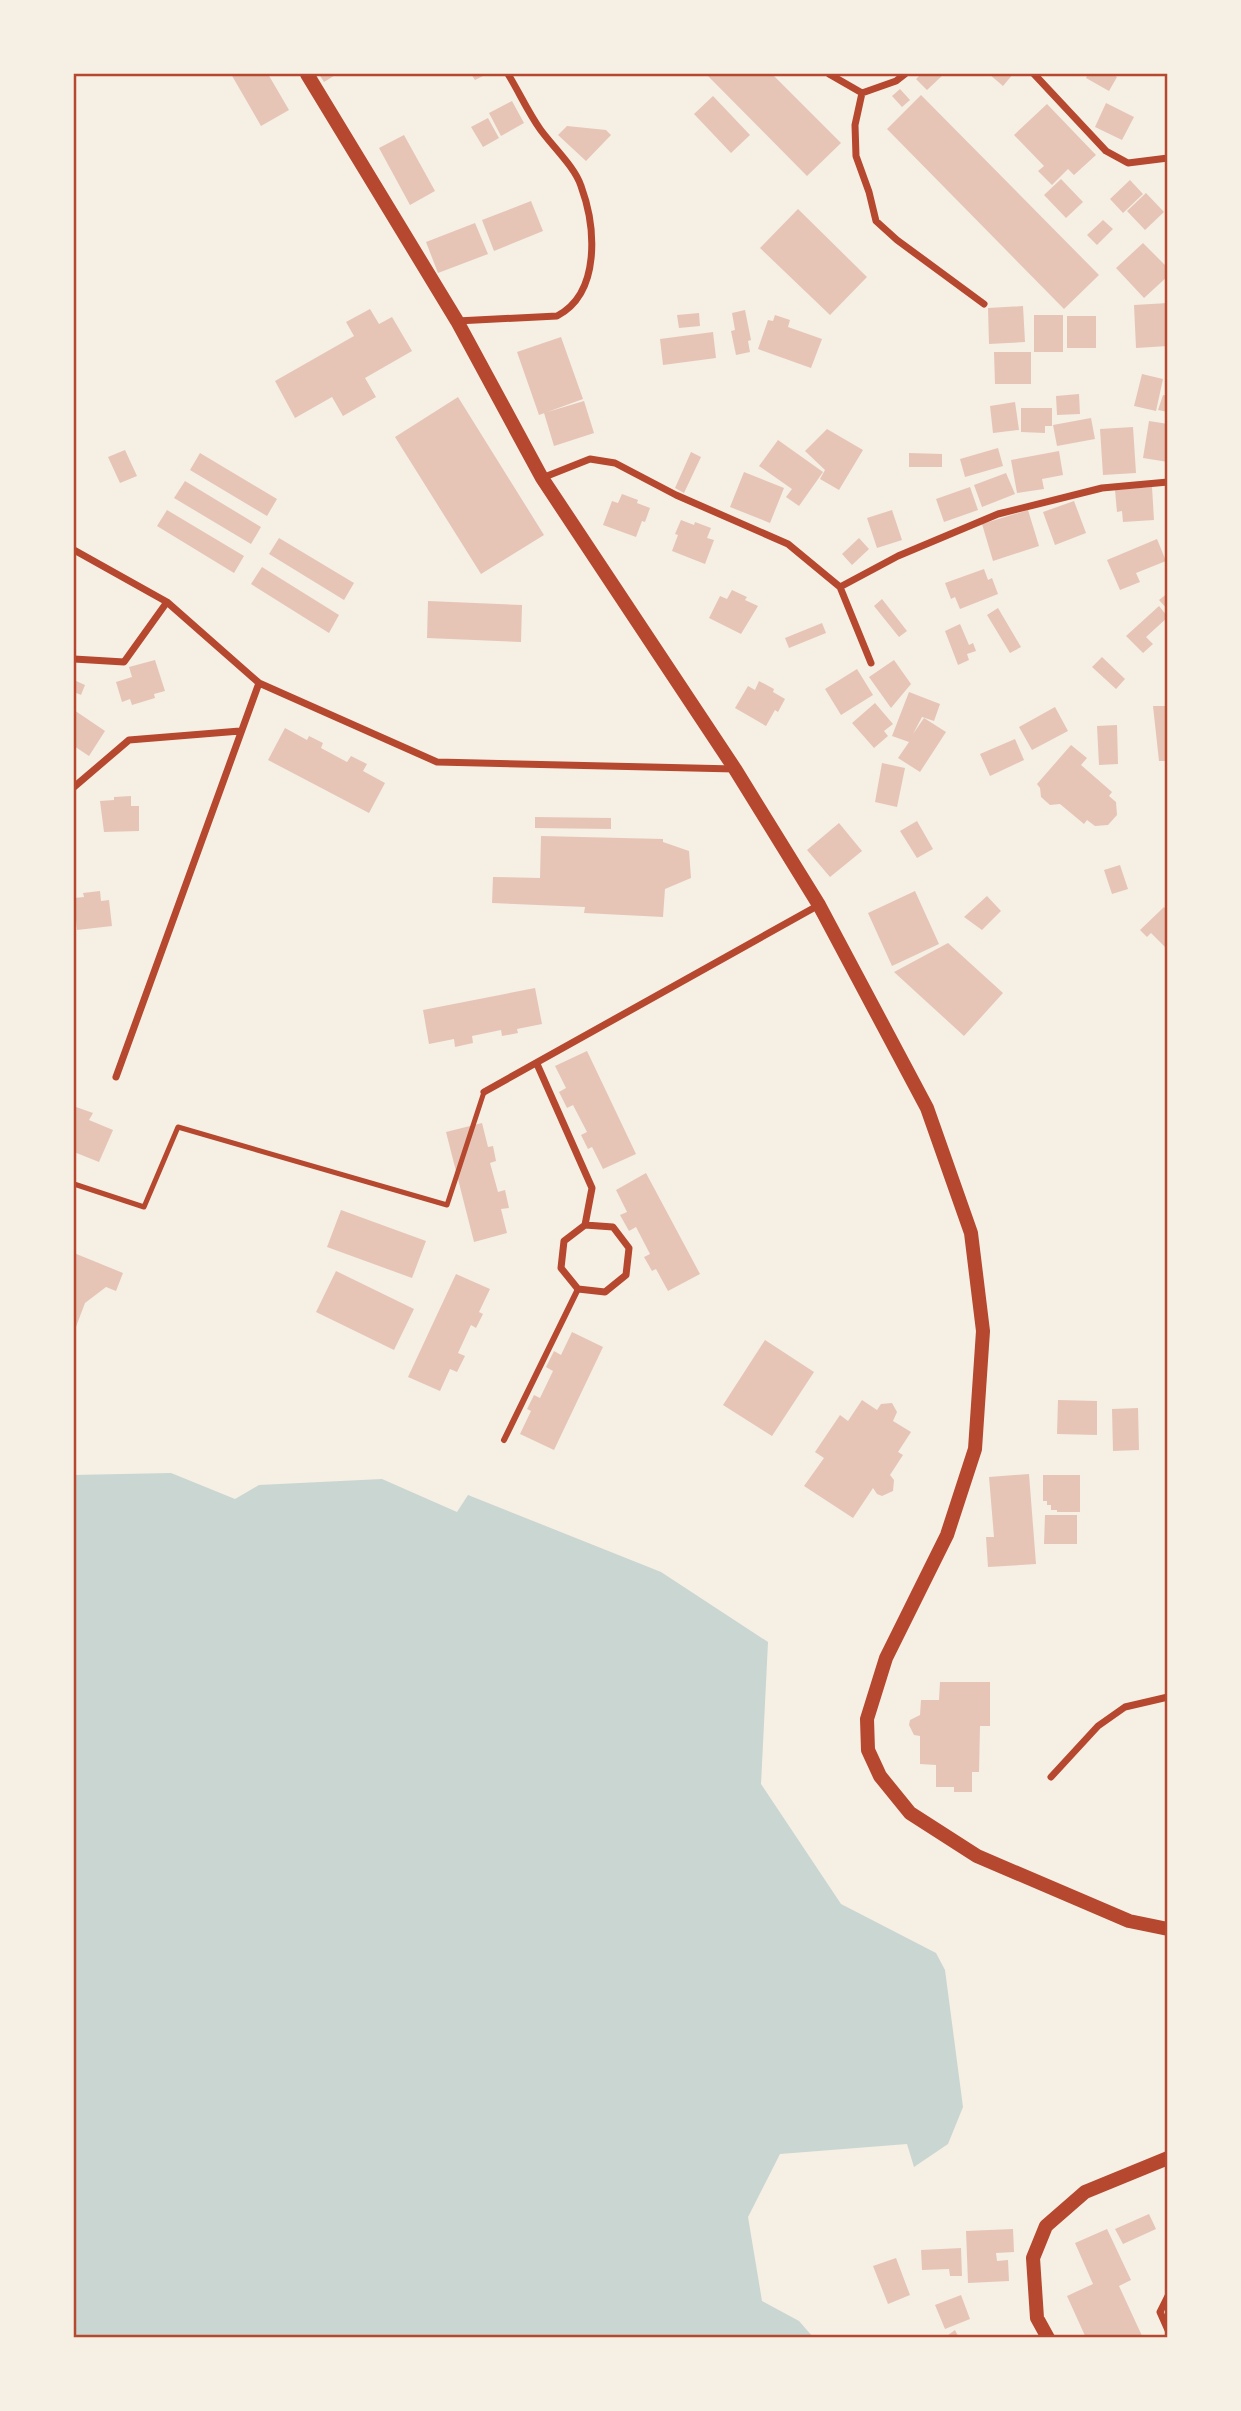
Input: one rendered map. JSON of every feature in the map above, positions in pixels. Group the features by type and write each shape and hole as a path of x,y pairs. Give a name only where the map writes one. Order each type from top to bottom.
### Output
{"main road":[{"path":"307,74 457,321 541,478 736,769 819,905 927,1108 971,1233 983,1331 975,1449 947,1535 886,1658 867,1719 868,1750 880,1776 910,1813 977,1856 1129,1921 1167,1929"},
{"path":"1048,2337 1037,2318 1033,2258 1046,2226 1085,2192 1167,2158"}],"street":[{"path":"457,321 557,316 569,309 586,286 590,270 590,221 581,183 539,127 508,74"},
{"path":"829,74 862,93 896,81 905,74"},
{"path":"1034,74 1106,151 1128,163 1167,158"},
{"path":"862,93 855,125 856,156 876,221 897,240 984,304"},
{"path":"541,478 590,459 615,463 676,495 788,544 840,587 871,663"},
{"path":"840,587 898,556 998,514 1102,488 1167,482"},
{"path":"74,550 167,602 258,683 437,762 736,769"},
{"path":"74,659 124,662 167,602"},
{"path":"116,1077 258,683"},
{"path":"74,786 129,740 240,731"},
{"path":"484,1092 819,905"},
{"path":"537,1064 593,1188 585,1225 564,1241 561,1268 578,1289 605,1292 626,1275 629,1248 612,1227 585,1225"},
{"path":"504,1440 578,1289"},
{"path":"1051,1777 1098,1726 1125,1707 1167,1697"},
{"path":"1167,2295 1160,2312 1167,2330"}],"lane":[{"path":"74,1184 144,1207 178,1128 447,1205 484,1092"}],"shaded area":[{"path":"171,1473 235,1499 259,1485 382,1479 457,1512 468,1495 661,1572 768,1642 761,1784 841,1904 936,1953 945,1970 963,2107 948,2144 914,2167 907,2144 780,2154 748,2217 762,2301 799,2321 813,2337 74,2337 74,1475"}],"building":[{"path":"231,74 268,74 289,110 261,126"},
{"path":"319,74 337,74 324,82"},
{"path":"471,74 487,74 475,80"},
{"path":"772,74 841,143 807,176 708,76"},
{"path":"921,74 944,74 927,90 916,79"},
{"path":"989,74 1013,74 1003,86"},
{"path":"1088,74 1111,74 1117,77 1109,91 1086,78"},
{"path":"900,89 910,100 902,107 892,96"},
{"path":"921,95 1099,275 1064,309 887,129"},
{"path":"713,96 750,135 731,153 694,114"},
{"path":"512,101 524,123 501,136 489,113"},
{"path":"1106,103 1134,117 1122,140 1095,127"},
{"path":"1047,104 1096,155 1074,175 1068,169 1052,185 1038,171 1044,166 1014,135"},
{"path":"488,118 499,138 483,147 471,127"},
{"path":"567,126 606,130 611,135 586,161 558,135"},
{"path":"404,135 435,191 410,205 379,148"},
{"path":"1061,179 1083,202 1066,218 1044,195"},
{"path":"1130,180 1143,194 1123,213 1110,199"},
{"path":"1146,193 1164,212 1145,230 1127,211"},
{"path":"531,201 543,231 494,251 482,220"},
{"path":"798,209 867,277 830,315 760,248"},
{"path":"1103,220 1113,229 1097,245 1087,235"},
{"path":"475,223 488,254 438,273 426,242"},
{"path":"1143,243 1168,268 1168,276 1144,298 1116,268"},
{"path":"1168,303 1168,346 1136,348 1134,305"},
{"path":"1023,306 1025,342 989,344 988,308"},
{"path":"370,309 379,324 392,317 412,351 365,378 376,397 343,416 332,397 295,418 275,381 354,336 346,322"},
{"path":"745,310 751,340 748,341 750,352 736,355 731,331 735,330 732,313"},
{"path":"699,313 700,326 679,328 677,315"},
{"path":"775,315 790,320 788,327 822,339 811,368 758,349 768,320 773,321"},
{"path":"1034,315 1063,315 1063,352 1034,352"},
{"path":"1067,316 1096,316 1096,348 1067,348"},
{"path":"713,332 716,358 663,365 660,339"},
{"path":"561,337 583,399 539,415 517,352"},
{"path":"994,352 1031,352 1031,384 995,384"},
{"path":"1142,374 1163,379 1156,411 1134,406"},
{"path":"1079,394 1080,414 1057,415 1056,396"},
{"path":"1163,395 1168,396 1168,412 1158,410"},
{"path":"458,397 544,535 481,574 395,437"},
{"path":"584,401 594,433 554,446 544,413"},
{"path":"1015,402 1019,430 993,433 990,406"},
{"path":"1021,408 1052,408 1052,426 1045,426 1045,433 1021,432"},
{"path":"1091,418 1095,439 1057,446 1053,425"},
{"path":"1149,421 1168,424 1168,462 1143,458"},
{"path":"1133,427 1136,473 1103,475 1100,429"},
{"path":"827,429 863,450 839,490 820,479 825,470 805,451"},
{"path":"778,440 823,472 799,506 786,497 792,489 759,466"},
{"path":"998,448 1003,466 965,477 960,459"},
{"path":"125,450 137,476 120,483 108,457"},
{"path":"1059,451 1063,475 1042,479 1044,489 1017,493 1011,460"},
{"path":"691,452 701,457 684,493 675,488"},
{"path":"200,453 277,499 267,516 190,470"},
{"path":"909,453 942,454 942,467 909,467"},
{"path":"744,472 784,488 770,523 730,507"},
{"path":"1006,473 1015,494 982,507 974,485"},
{"path":"185,481 261,527 251,544 174,498"},
{"path":"970,487 978,510 944,522 936,499"},
{"path":"1152,487 1154,520 1123,522 1122,511 1117,512 1115,490"},
{"path":"622,494 650,508 636,537 603,525 612,501 618,503"},
{"path":"1074,501 1086,533 1055,545 1043,512"},
{"path":"167,510 244,556 234,573 157,526"},
{"path":"892,510 902,540 877,548 867,518"},
{"path":"1028,510 1039,546 993,561 982,524"},
{"path":"681,520 711,528 707,538 714,540 705,564 672,551"},
{"path":"279,538 354,583 344,600 269,554"},
{"path":"859,538 869,549 852,565 842,554"},
{"path":"1157,539 1166,561 1136,573 1140,582 1120,590 1107,560"},
{"path":"262,567 339,615 329,633 251,584"},
{"path":"984,569 988,580 992,578 998,594 960,609 955,597 951,599 945,583"},
{"path":"732,590 758,606 741,634 709,618 720,596 727,599"},
{"path":"1168,593 1168,610 1159,600"},
{"path":"882,599 907,631 899,637 874,606"},
{"path":"428,601 522,605 521,642 427,638"},
{"path":"1159,606 1168,617 1146,637 1153,644 1143,653 1126,636"},
{"path":"998,608 1021,647 1010,653 987,615"},
{"path":"822,623 826,633 789,648 785,638"},
{"path":"960,624 969,645 973,643 976,651 967,654 969,660 958,665 945,631"},
{"path":"1102,657 1125,679 1116,689 1092,667"},
{"path":"155,660 165,691 154,694 155,698 132,705 130,699 122,702 116,682 132,677 129,667"},
{"path":"894,660 911,684 891,708 869,677"},
{"path":"857,669 873,695 841,715 825,689"},
{"path":"74,680 85,685 81,695 74,692"},
{"path":"759,681 785,699 766,726 735,708 748,686 755,690"},
{"path":"909,692 940,704 934,721 922,717 913,734 924,718 946,732 920,772 898,758 909,742 892,736"},
{"path":"875,703 893,724 884,731 888,736 874,748 852,723"},
{"path":"1153,706 1168,706 1168,761 1159,761"},
{"path":"1055,707 1068,731 1032,750 1019,727"},
{"path":"74,710 105,731 89,756 74,746"},
{"path":"1117,725 1118,764 1099,765 1097,726"},
{"path":"285,728 307,740 309,736 323,743 321,748 347,762 351,756 367,764 363,771 385,783 369,813 268,760"},
{"path":"1015,739 1024,760 990,776 980,754"},
{"path":"1071,745 1087,758 1081,765 1112,792 1109,796 1116,802 1117,815 1108,825 1095,826 1087,820 1084,824 1060,804 1050,805 1041,797 1037,784"},
{"path":"882,763 905,768 897,807 875,802"},
{"path":"131,796 131,806 139,806 139,831 104,832 100,801"},
{"path":"535,817 611,818 611,829 535,828"},
{"path":"917,821 933,849 917,858 900,831"},
{"path":"839,823 862,851 830,877 807,850"},
{"path":"541,836 663,839 663,842 689,851 691,878 665,889 663,917 584,913 585,907 492,903 493,877 540,878"},
{"path":"1120,865 1128,889 1112,894 1104,870"},
{"path":"100,891 101,901 109,900 112,926 77,930 74,898 84,897 83,893"},
{"path":"915,891 939,944 892,966 868,913"},
{"path":"987,896 1001,911 982,930 964,917"},
{"path":"1164,907 1168,911 1165,920 1168,922 1168,950 1151,933 1147,937 1140,930"},
{"path":"948,943 1003,993 964,1036 894,972"},
{"path":"535,988 542,1024 517,1029 518,1033 502,1036 501,1030 472,1036 473,1043 455,1047 454,1039 429,1044 423,1010"},
{"path":"587,1051 636,1154 603,1169 592,1147 588,1149 581,1135 587,1132 573,1105 567,1108 559,1092 566,1088 555,1066"},
{"path":"76,1107 93,1113 89,1120 113,1130 99,1162 74,1152"},
{"path":"482,1123 488,1147 493,1146 496,1161 490,1163 498,1192 505,1190 509,1208 501,1209 507,1233 474,1242 446,1132"},
{"path":"646,1173 700,1274 668,1291 656,1269 652,1271 644,1257 650,1254 636,1227 629,1231 620,1215 627,1212 616,1190"},
{"path":"341,1210 426,1241 412,1278 327,1247"},
{"path":"74,1253 123,1273 116,1291 106,1287 85,1303 74,1332"},
{"path":"336,1271 414,1309 394,1350 316,1312"},
{"path":"456,1274 490,1289 479,1312 483,1314 476,1328 471,1325 458,1353 465,1356 457,1372 450,1369 440,1391 408,1377"},
{"path":"572,1332 603,1347 554,1450 520,1434 531,1411 527,1409 534,1395 540,1398 553,1371 546,1367 554,1351 561,1355"},
{"path":"765,1340 814,1372 772,1436 723,1405"},
{"path":"862,1400 877,1410 881,1404 892,1403 897,1412 893,1421 911,1432 898,1452 903,1455 890,1475 894,1480 893,1491 882,1496 873,1488 853,1518 804,1486 824,1458 815,1452 840,1415 848,1421"},
{"path":"1058,1400 1097,1401 1097,1435 1057,1434"},
{"path":"1138,1408 1139,1450 1113,1451 1112,1409"},
{"path":"1029,1474 1036,1564 988,1567 986,1537 994,1537 989,1477"},
{"path":"1043,1475 1080,1475 1080,1512 1051,1510 1051,1505 1043,1501"},
{"path":"1045,1515 1077,1515 1077,1544 1044,1544"},
{"path":"940,1682 990,1682 990,1726 980,1726 979,1772 972,1772 972,1792 954,1792 954,1787 936,1787 936,1765 920,1764 920,1736 914,1735 909,1725 910,1720 920,1715 921,1700 939,1700"},
{"path":"1149,2214 1156,2229 1123,2244 1115,2229"},
{"path":"1013,2229 1014,2252 996,2253 997,2261 1008,2260 1009,2281 968,2283 966,2231"},
{"path":"1107,2229 1131,2280 1119,2286 1143,2338 1086,2338 1067,2296 1093,2284 1075,2243"},
{"path":"961,2248 962,2276 950,2276 949,2269 922,2270 921,2250"},
{"path":"896,2258 910,2295 888,2304 873,2266"},
{"path":"961,2295 970,2319 945,2329 935,2305"},
{"path":"955,2330 959,2338 944,2338"}]}
